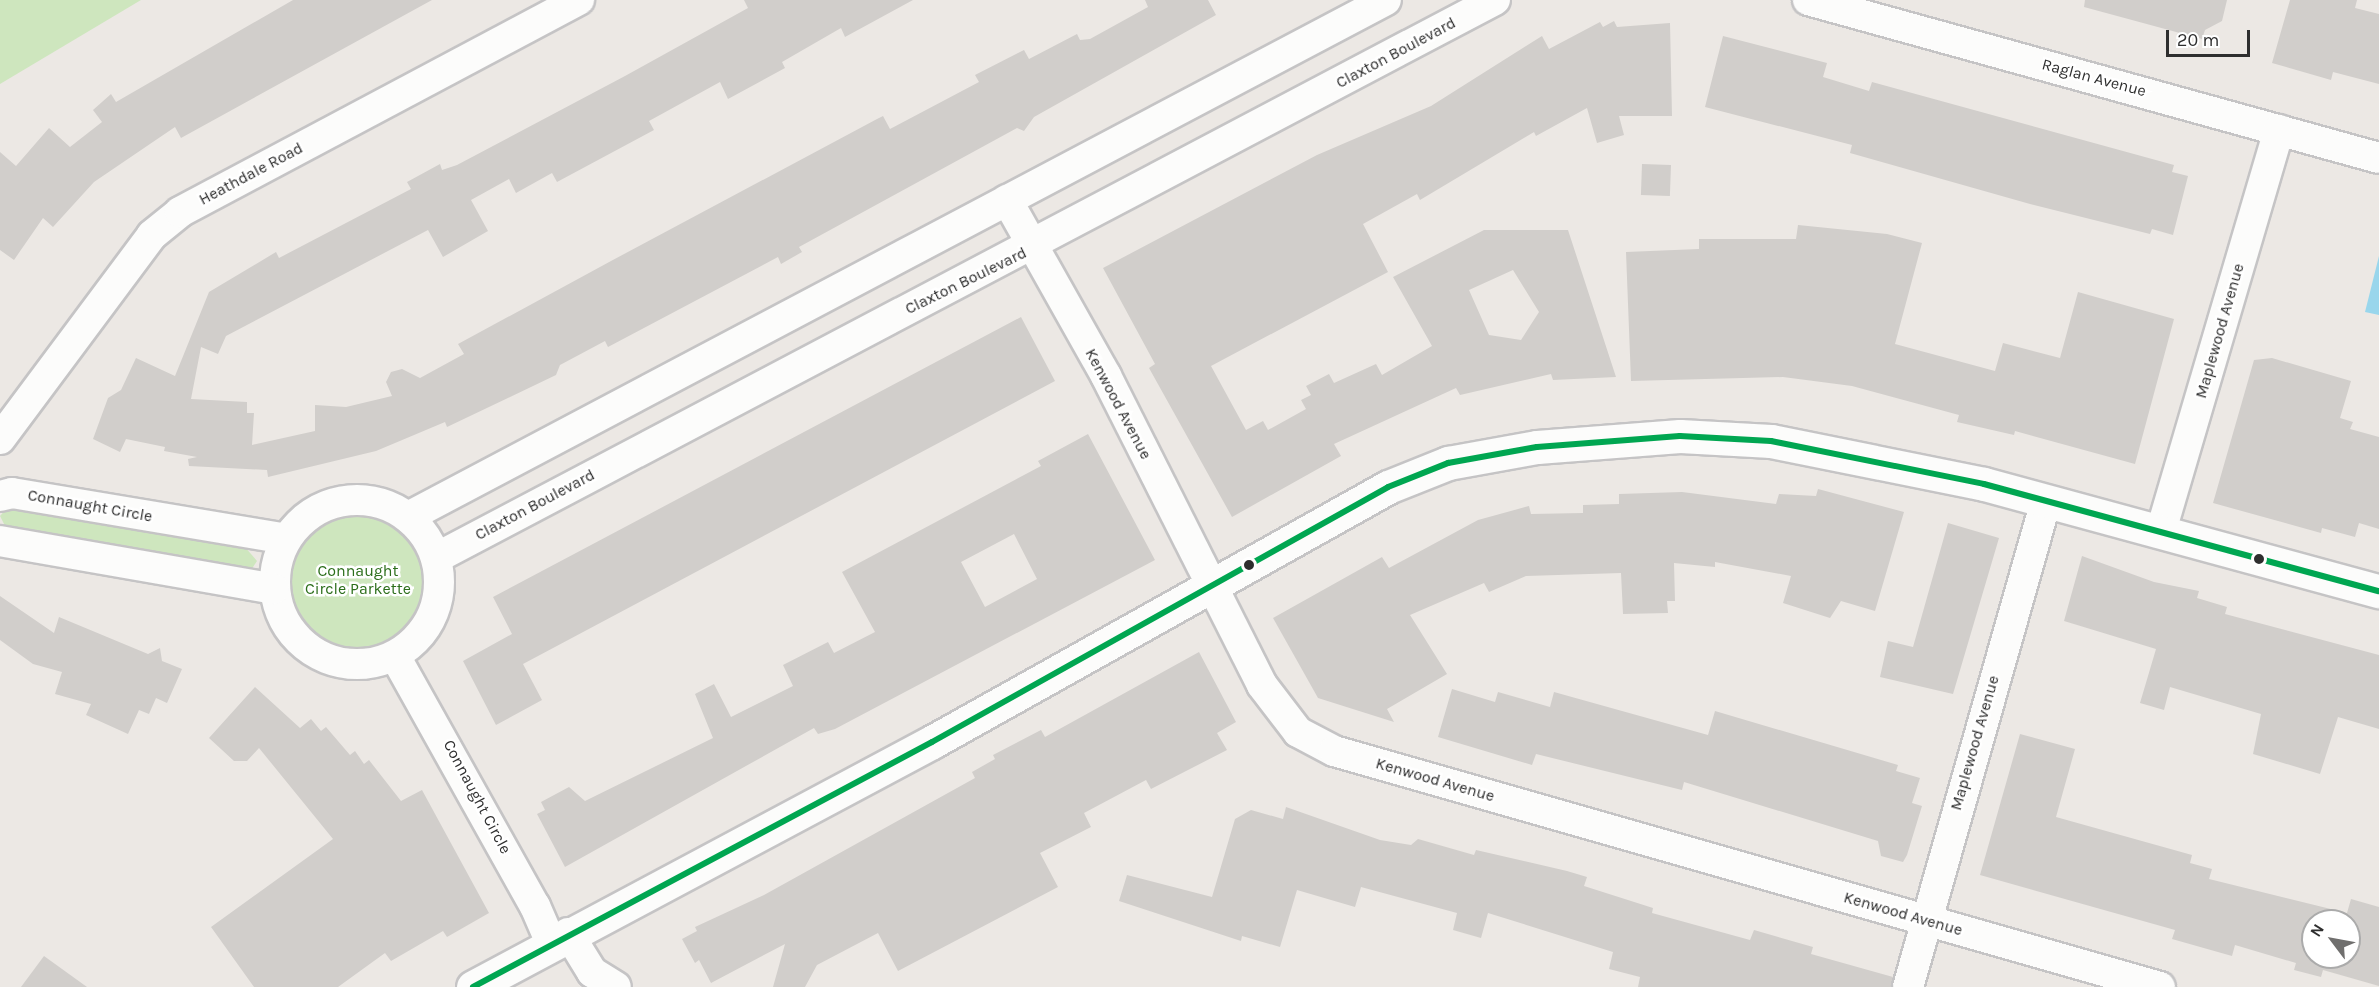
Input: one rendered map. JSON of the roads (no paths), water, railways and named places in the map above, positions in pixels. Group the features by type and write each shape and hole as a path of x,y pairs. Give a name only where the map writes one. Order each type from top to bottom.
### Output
{"street":[{"name":"Heathdale Road","path":"0,439 152,235 180,212 579,0"},
{"path":"408,518 1386,0"},
{"name":"Claxton Boulevard","path":"436,558 1034,248 1495,0"},
{"name":"Raglan Avenue","path":"1808,0 2379,158"},
{"name":"Maplewood Avenue","path":"2162,531 2278,130"},
{"name":"Kenwood Avenue","path":"1007,200 1106,376 1212,589 1281,715 1314,743 2160,987"},
{"path":"473,987 559,938 1212,589 1388,487 1448,463 1537,447 1680,436 1771,441 1843,452 2046,501 2379,591"},
{"name":"Connaught Circle","path":"0,496 12,492 286,539"},
{"path":"357,499 384,504 408,518 436,558 439,586 433,614 418,638 395,656 369,664 342,664 317,655 290,630 274,588 286,539 305,518 329,504 357,499"},
{"name":"Maplewood Avenue","path":"1908,987 2046,501"},
{"path":"0,541 274,588"},
{"name":"Connaught Circle","path":"395,656 518,874 559,938 592,972 616,987"}],"water":[{"path":"2379,256 2379,315 2365,312"}],"park label":[{"name":"Connaught Circle Parkette","path":"358,580"}]}
